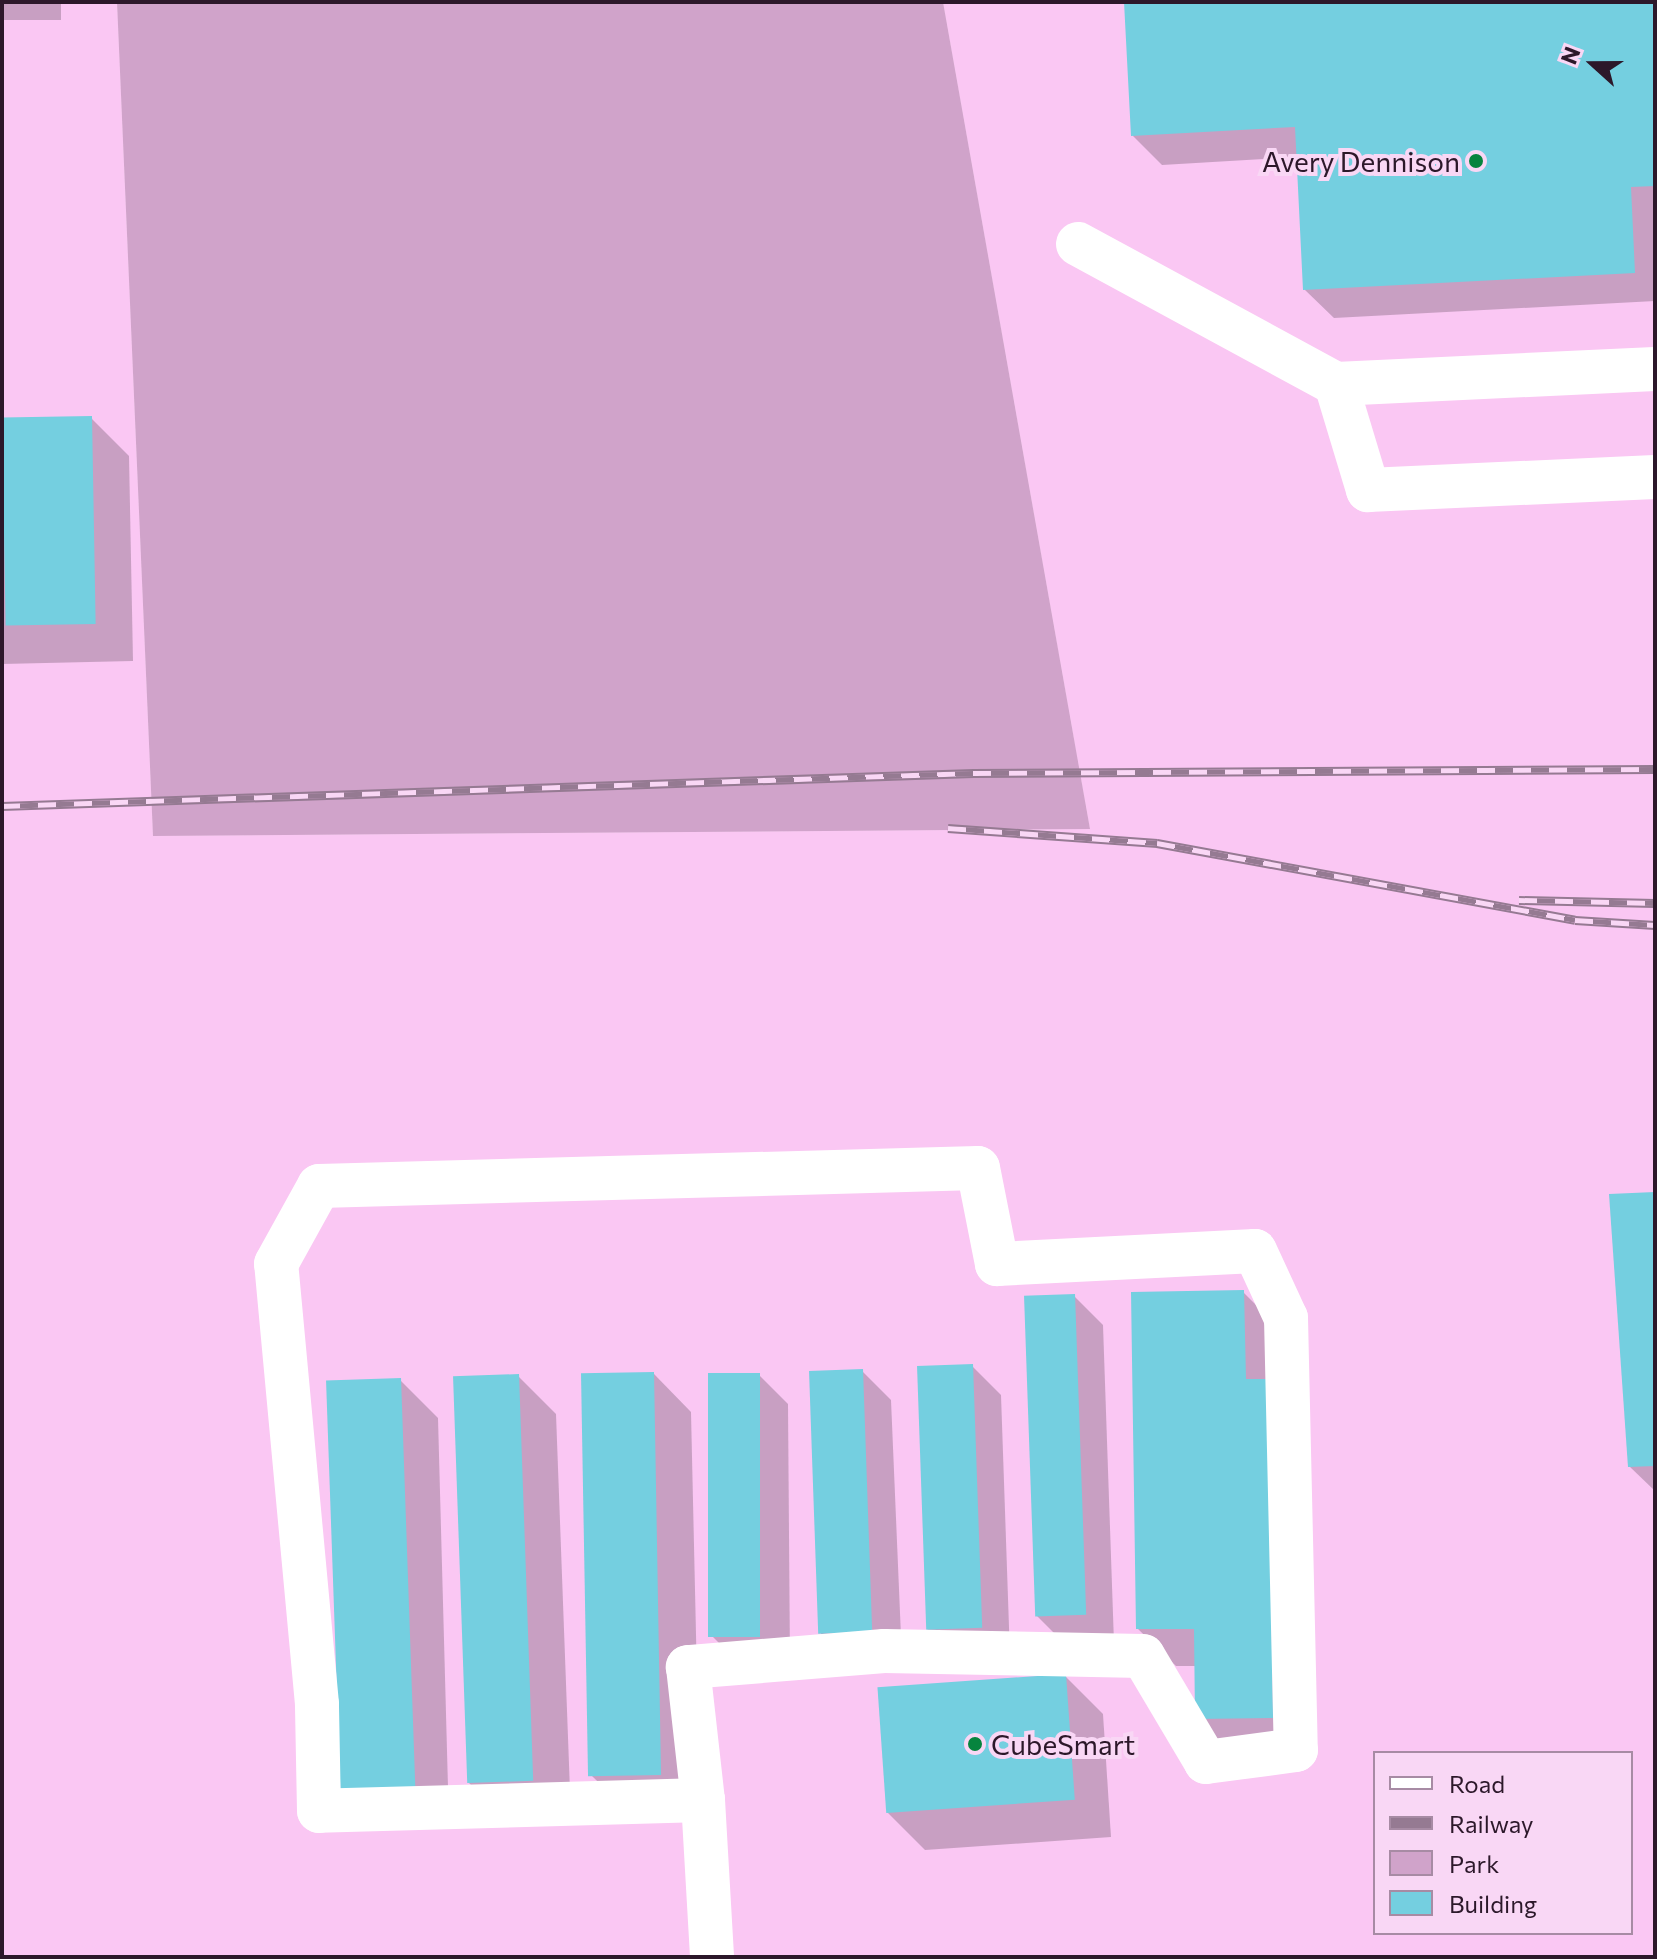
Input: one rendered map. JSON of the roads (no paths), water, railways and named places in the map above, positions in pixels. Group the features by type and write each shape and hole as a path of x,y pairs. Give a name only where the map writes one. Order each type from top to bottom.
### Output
{"lane":[{"path":"1078,244 1336,384 1655,369"},
{"path":"1336,384 1368,490 1655,477"},
{"path":"703,1800 319,1811 317,1704 276,1264 319,1186 978,1168 997,1264 1255,1251 1286,1318 1296,1750 1206,1762 1143,1656 884,1651 688,1667 703,1800 712,1957"}],"railway":[{"path":"2,806 973,773 1655,769"},
{"path":"948,828 1157,843 1575,920 1655,925"},
{"path":"1519,900 1655,903"}],"place":[{"name":"Avery Dennison","path":"1476,161"},
{"name":"CubeSmart","path":"975,1744"}]}
